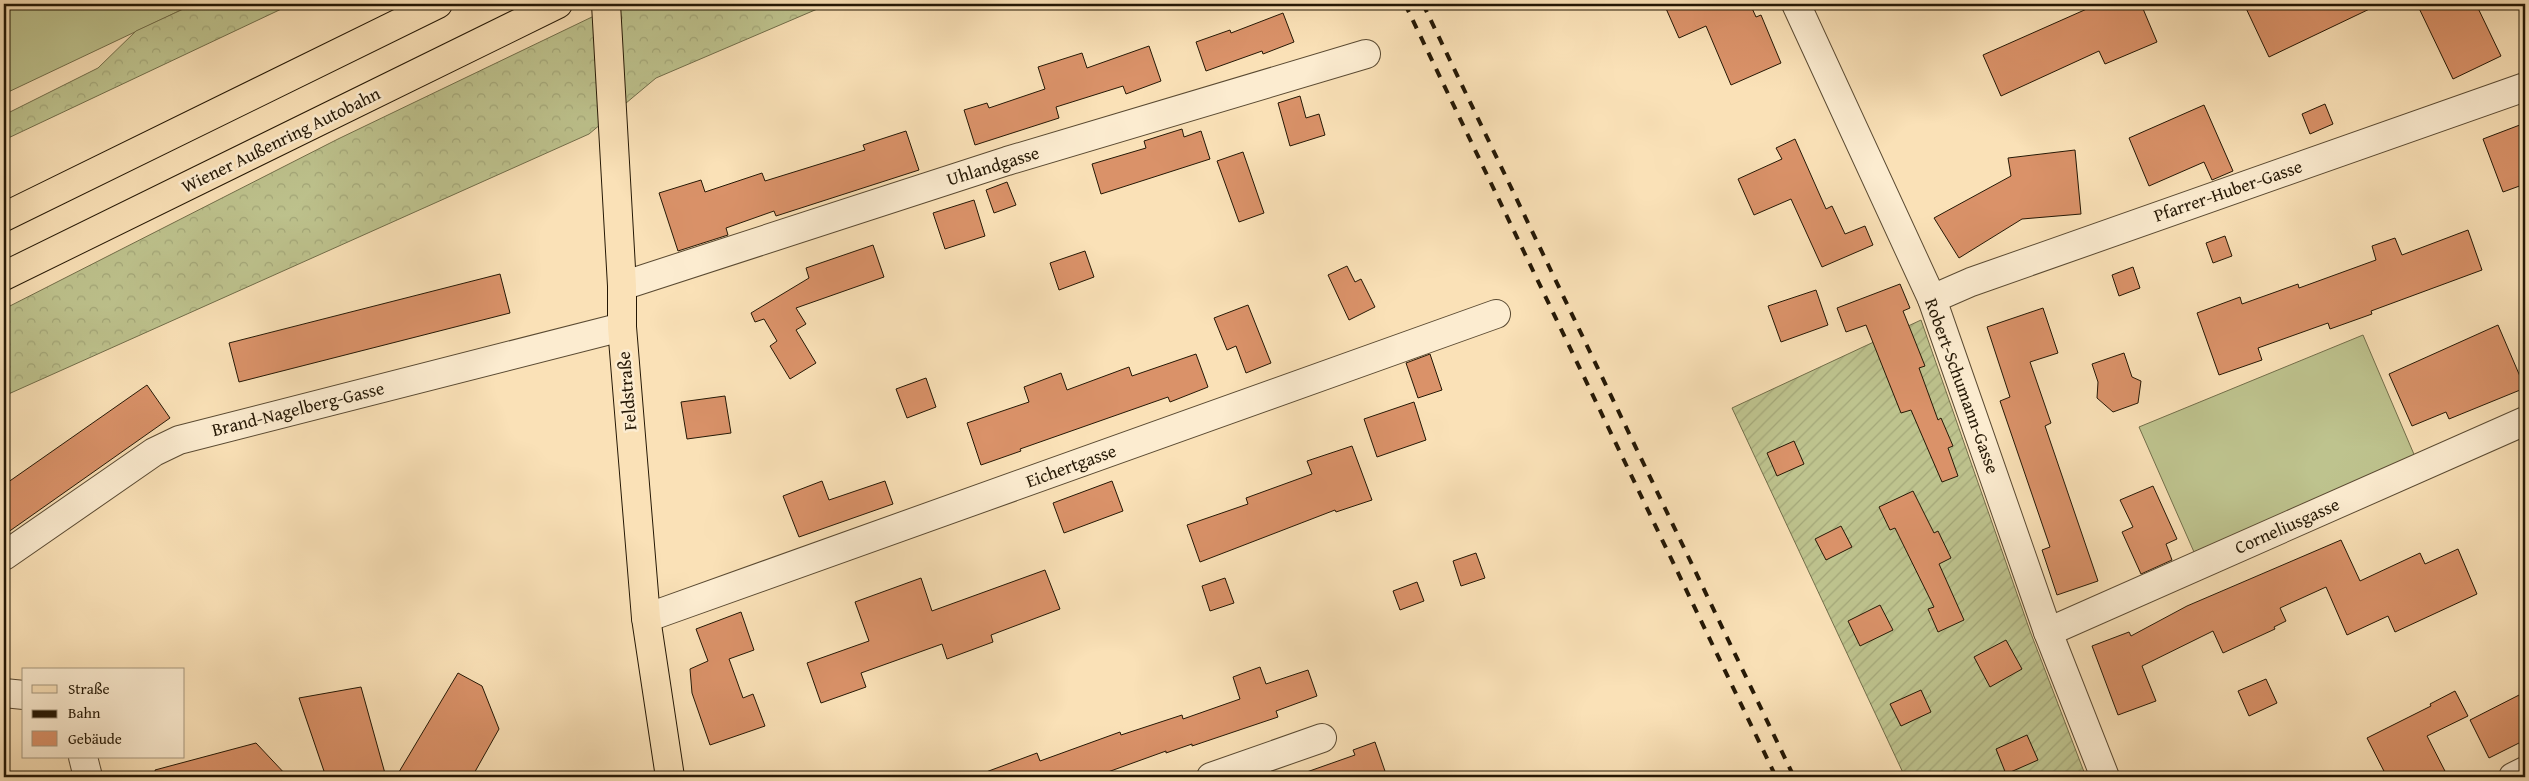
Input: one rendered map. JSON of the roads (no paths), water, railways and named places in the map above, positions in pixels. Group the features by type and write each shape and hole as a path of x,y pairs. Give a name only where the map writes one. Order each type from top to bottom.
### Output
{"main road":[{"path":"4,216 438,4"},
{"name":"Wiener Außenring Autobahn","path":"4,276 558,4"},
{"name":"Feldstraße","path":"606,4 622,286 622,327 646,618 670,777"}],"street":[{"name":"Robert-Schumann-Gasse","path":"1796,4 1932,299 2048,632 2105,777"},
{"name":"Uhlandgasse","path":"622,286 1007,161 1366,54"},
{"name":"Pfarrer-Huber-Gasse","path":"1932,299 1990,276 2525,87"},
{"name":"Eichertgasse","path":"646,618 1496,314"},
{"name":"Brand-Nagelberg-Gasse","path":"4,556 154,452 179,440 622,327"},
{"name":"Corneliusgasse","path":"2048,632 2525,421"},
{"path":"4,693 22,695"},
{"path":"1211,777 1322,738"},
{"path":"83,758 88,777"},
{"path":"2513,777 2525,771"}],"railway":[{"path":"1405,4 1776,777"},
{"path":"1423,4 1794,777"}]}
